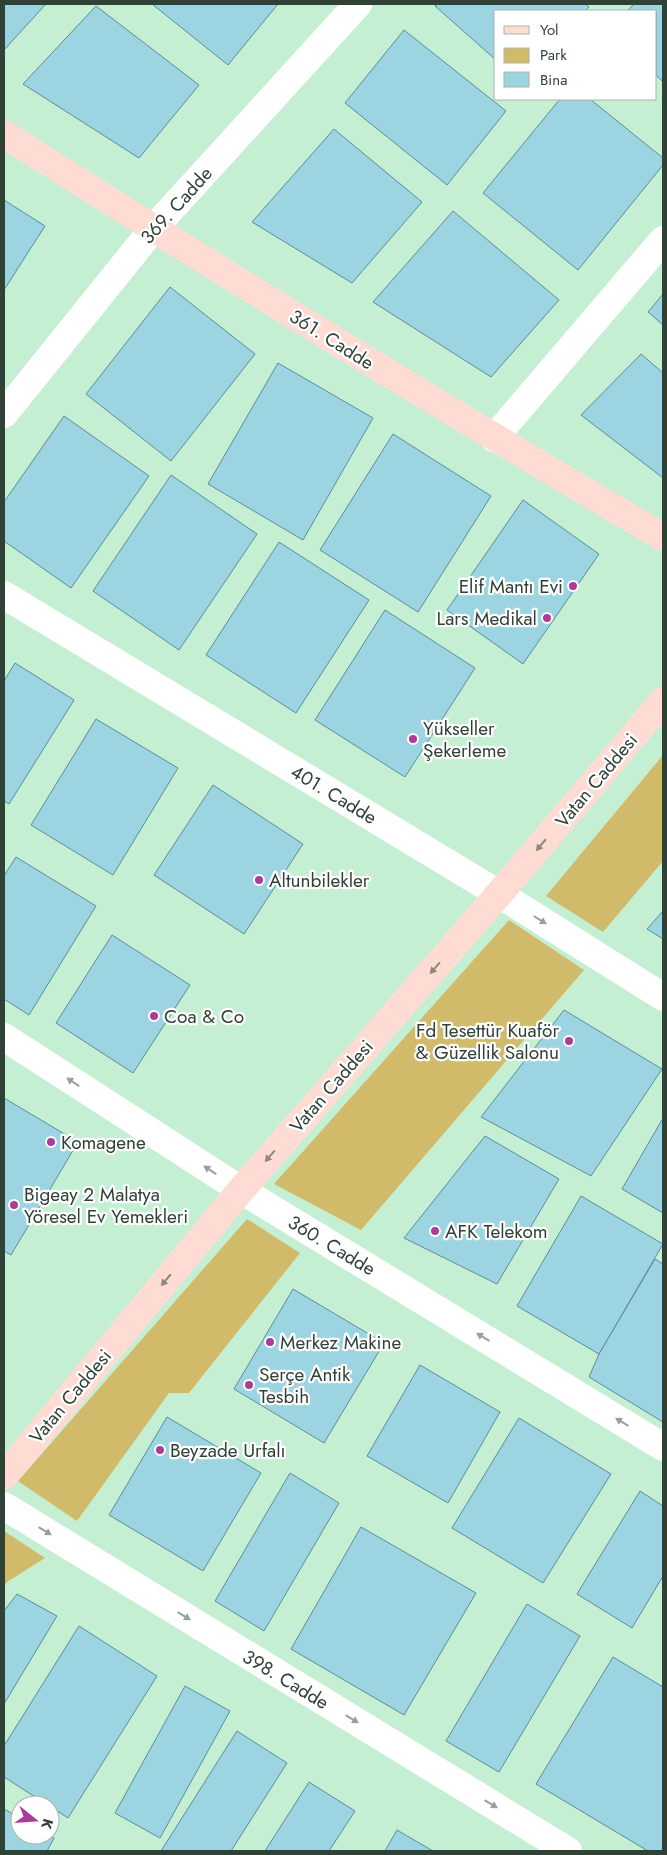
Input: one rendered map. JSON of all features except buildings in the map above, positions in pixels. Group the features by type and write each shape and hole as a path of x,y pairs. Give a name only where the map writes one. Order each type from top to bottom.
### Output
{"main road":[{"name":"361. Cadde","path":"4,134 153,229 494,438 663,537"},
{"name":"Vatan Caddesi","path":"4,1476 241,1190 499,894 663,701"}],"street":[{"name":"369. Cadde","path":"4,414 153,229 358,4"},
{"path":"494,438 663,240"},
{"name":"401. Cadde","path":"4,595 499,894 663,997"},
{"name":"360. Cadde","path":"4,1037 241,1190 663,1447"},
{"name":"398. Cadde","path":"4,1506 568,1851"}],"green space":[{"path":"663,755 663,861 603,932 546,896"},
{"path":"509,920 584,970 361,1230 274,1184"},
{"path":"247,1219 300,1253 189,1393 169,1393 77,1521 18,1481"},
{"path":"4,1531 45,1558 7,1582 4,1586"}],"place":[{"name":"Elif Mantı Evi","path":"573,586"},
{"name":"Lars Medikal","path":"547,618"},
{"name":"Yükseller Şekerleme","path":"413,739"},
{"name":"Altunbilekler","path":"259,880"},
{"name":"Coa & Co","path":"154,1016"},
{"name":"Fd Tesettür Kuaför & Güzellik Salonu","path":"569,1041"},
{"name":"Komagene","path":"51,1142"},
{"name":"Bigeay 2 Malatya Yöresel Ev Yemekleri","path":"14,1205"},
{"name":"AFK Telekom","path":"435,1231"},
{"name":"Merkez Makine","path":"270,1342"},
{"name":"Serçe Antik Tesbih","path":"249,1385"},
{"name":"Beyzade Urfalı","path":"160,1450"}]}
